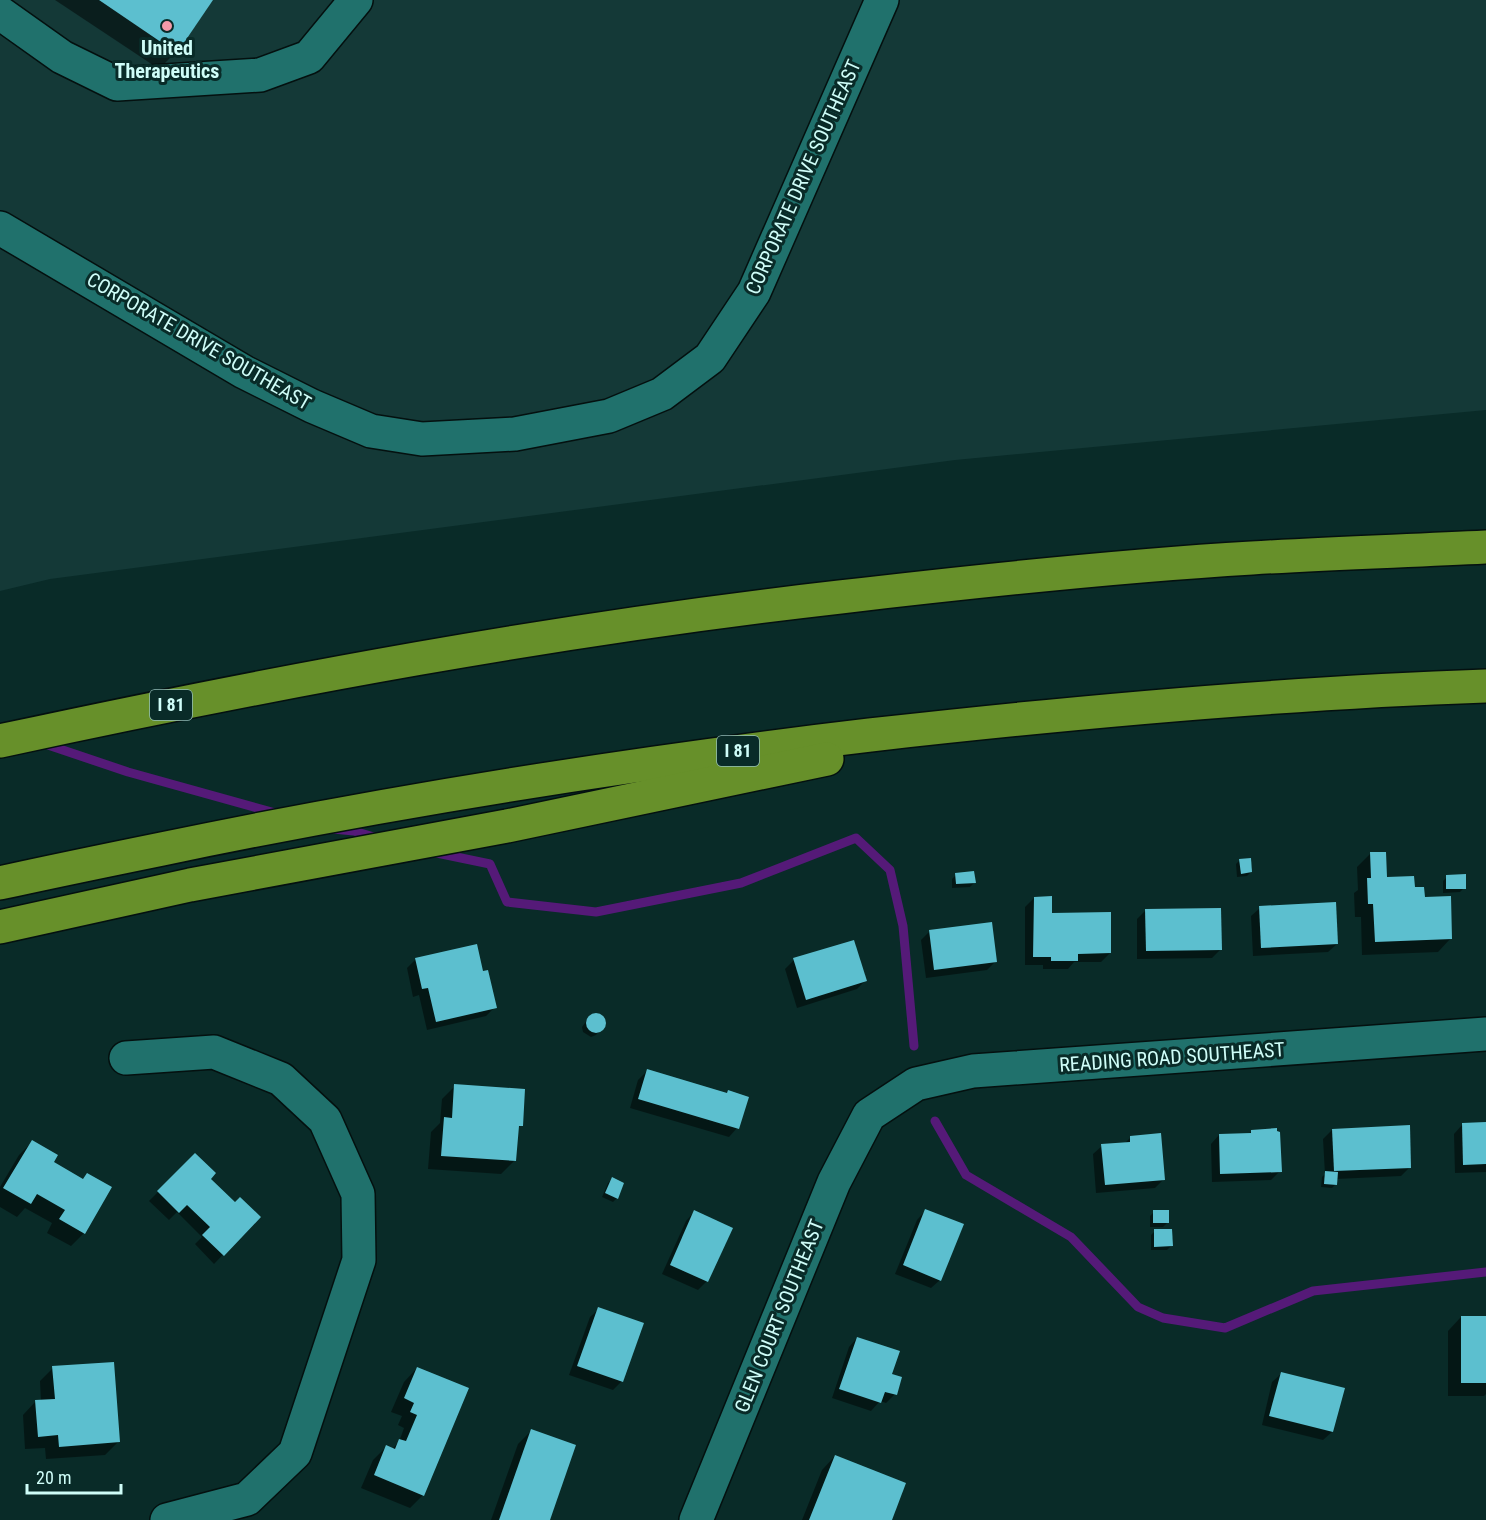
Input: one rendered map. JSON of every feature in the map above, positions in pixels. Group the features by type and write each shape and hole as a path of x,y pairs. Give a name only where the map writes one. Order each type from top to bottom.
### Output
{"highway":[{"name":"I 81","path":"0,741 114,716 342,672 652,621 838,597 1023,577 1251,558 1486,547"},
{"name":"I 81","path":"0,884 264,828 484,788 713,753 1036,716 1246,699 1486,686"},
{"path":"0,927 190,885 507,826 1036,716"}],"street":[{"path":"0,13 62,57 117,84 260,75 309,57 356,0"},
{"name":"CORPORATE DRIVE SOUTHEAST","path":"0,228 244,372 312,406 371,431 422,439 503,434 609,416 662,394 710,358 754,292 882,0"},
{"name":"READING ROAD SOUTHEAST","path":"869,1115 916,1084 973,1071 1486,1034"},
{"path":"126,1058 214,1052 281,1078 325,1120 358,1194 359,1260 296,1453 247,1499 167,1520"},
{"name":"GLEN COURT SOUTHEAST","path":"696,1520 834,1182 869,1115"}],"shaded area":[{"path":"0,0 1486,0 1486,410 955,460 50,579 0,591"}],"building":[{"name":"United Therapeutics","path":"99,0 213,0 177,53"},
{"path":"1370,852 1386,852 1387,877 1414,876 1415,887 1424,887 1425,897 1451,896 1452,939 1375,942 1373,904 1368,904 1367,878 1371,878"},
{"path":"1251,858 1252,872 1241,874 1239,859"},
{"path":"974,871 976,883 956,884 955,873"},
{"path":"1466,874 1466,889 1446,889 1446,875"},
{"path":"1052,896 1052,913 1111,912 1111,953 1078,954 1078,961 1051,961 1051,957 1033,957 1034,897"},
{"path":"1336,902 1338,944 1261,948 1259,906"},
{"path":"1221,908 1222,950 1146,951 1145,909"},
{"path":"992,922 997,962 934,970 929,930"},
{"path":"854,940 867,981 806,1000 793,958"},
{"path":"477,944 483,971 488,970 497,1008 436,1022 428,988 422,989 415,958"},
{"path":"592,1013 600,1013 606,1019 606,1027 600,1033 592,1033 586,1027 586,1019"},
{"path":"647,1069 727,1093 728,1090 749,1097 739,1129 638,1099"},
{"path":"454,1084 525,1089 523,1126 519,1126 516,1161 441,1156 444,1117 452,1118"},
{"path":"1486,1122 1486,1164 1463,1165 1462,1123"},
{"path":"1410,1125 1411,1168 1334,1171 1332,1129"},
{"path":"1277,1128 1280,1132 1282,1172 1220,1174 1219,1134 1251,1133 1251,1130"},
{"path":"1161,1133 1165,1180 1105,1185 1101,1144 1130,1142 1130,1136"},
{"path":"32,1140 58,1155 54,1162 83,1179 87,1173 112,1187 85,1234 59,1219 65,1210 37,1194 31,1204 3,1188"},
{"path":"195,1153 216,1173 211,1179 235,1202 240,1197 261,1217 224,1256 202,1235 210,1227 187,1205 179,1213 157,1191"},
{"path":"1325,1171 1338,1172 1337,1185 1324,1184"},
{"path":"612,1177 624,1183 618,1199 605,1193"},
{"path":"925,1209 964,1224 941,1281 903,1265"},
{"path":"694,1210 733,1228 708,1282 670,1265"},
{"path":"1153,1210 1169,1210 1169,1223 1153,1223"},
{"path":"1154,1229 1172,1229 1173,1246 1154,1247"},
{"path":"598,1307 644,1323 623,1382 577,1366"},
{"path":"1461,1316 1486,1316 1486,1383 1461,1383"},
{"path":"857,1337 900,1351 892,1374 902,1377 897,1395 885,1392 881,1403 839,1389"},
{"path":"114,1362 120,1442 59,1447 58,1435 38,1437 35,1400 55,1399 52,1366"},
{"path":"417,1367 469,1388 424,1496 374,1475 386,1445 395,1449 399,1439 406,1441 417,1415 410,1412 414,1403 404,1398"},
{"path":"1281,1372 1345,1388 1333,1432 1269,1416"},
{"path":"531,1429 576,1445 550,1520 499,1520"},
{"path":"835,1455 906,1483 892,1520 809,1520"}],"waterway":[{"path":"42,743 128,772 279,814"},
{"path":"333,829 354,831 377,838"},
{"path":"432,852 490,864 507,902 596,912 741,883 856,838 890,870 903,926 914,1046"},
{"path":"935,1121 966,1175 1071,1237 1138,1307 1163,1318 1225,1328 1313,1291 1486,1272"}],"place":[{"name":"United Therapeutics","path":"167,26"}]}
